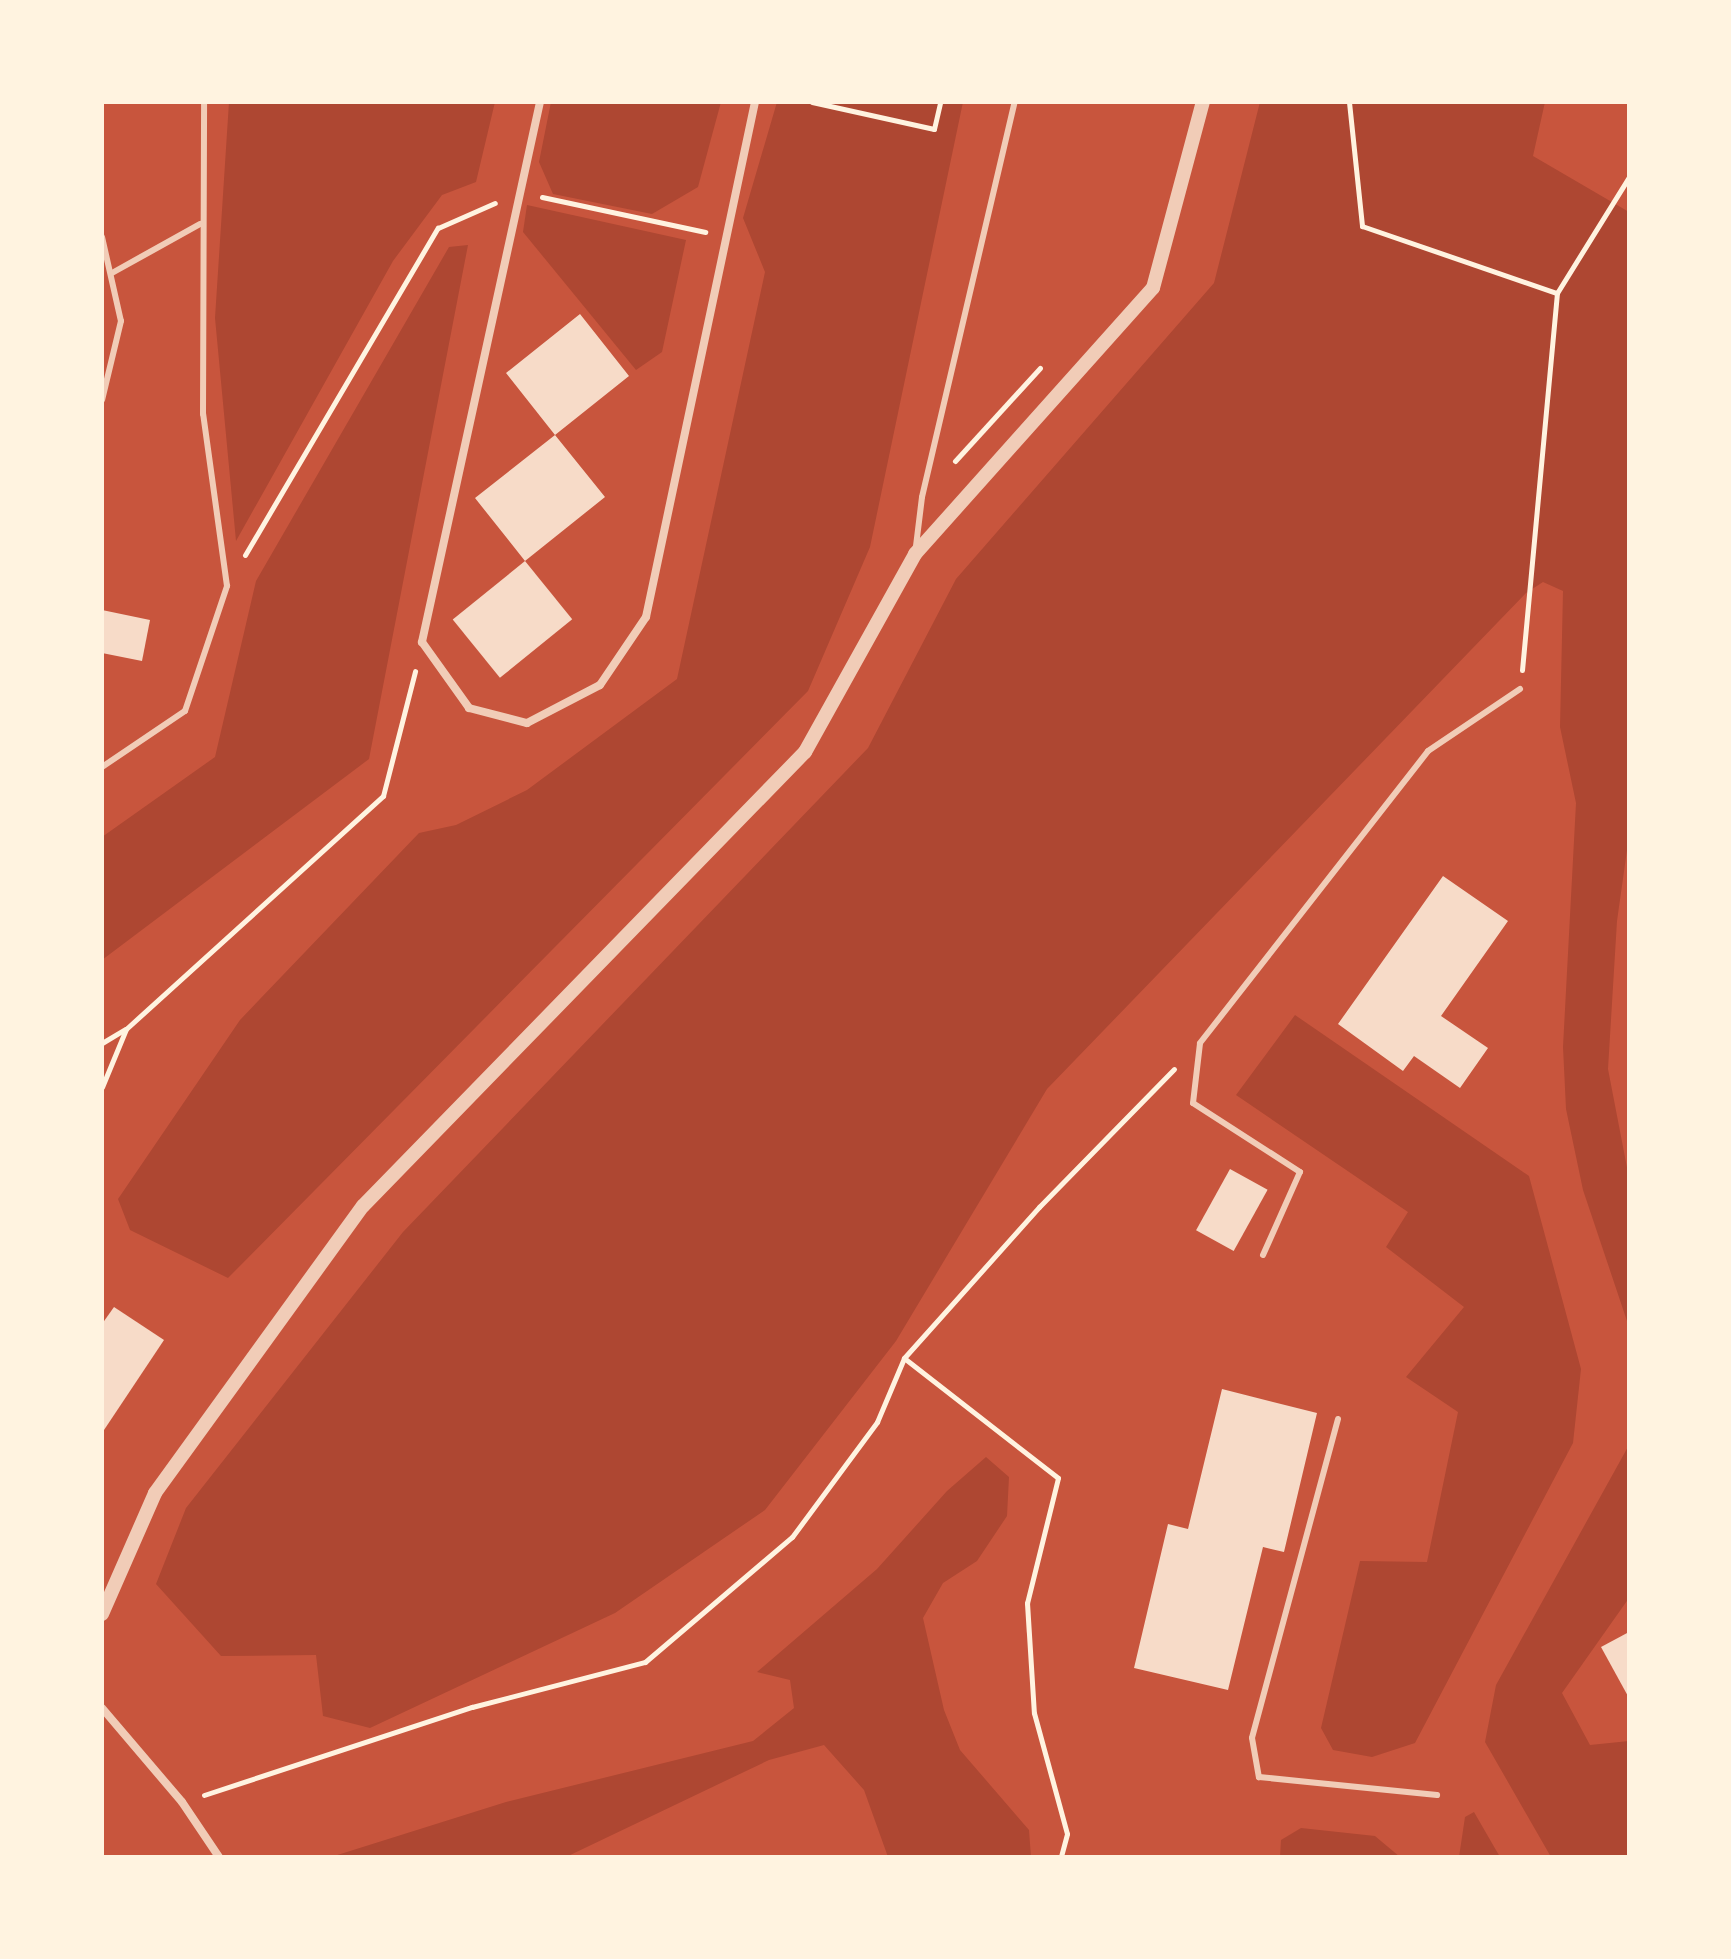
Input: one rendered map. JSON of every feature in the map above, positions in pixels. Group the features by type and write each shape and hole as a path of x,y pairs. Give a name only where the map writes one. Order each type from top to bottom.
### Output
{"street":[{"path":"540,102 422,642 469,708 527,723 600,685 646,617 755,102"},
{"path":"102,1614 155,1493 363,1206 805,752 915,554 1153,288 1203,102"},
{"path":"102,1708 182,1802 219,1857"}],"lane":[{"path":"102,767 185,711 227,586 203,414 200,224 204,102"},
{"path":"915,554 922,497 1015,102"},
{"path":"112,273 200,224"},
{"path":"102,237 121,321 102,400"},
{"path":"1263,1255 1300,1172 1193,1103 1200,1043 1428,751 1520,689"},
{"path":"1338,1419 1252,1738 1259,1777 1437,1795"}],"path":[{"path":"812,102 934,129 940,102"},
{"path":"1349,102 1362,226 1557,293"},
{"path":"1520,689 1557,293 1629,177"},
{"path":"227,586 438,228 520,192 725,236"},
{"path":"922,497 1046,362"},
{"path":"102,1043 126,1029 383,796 422,642"},
{"path":"102,1087 126,1029"},
{"path":"182,1802 472,1707 645,1662 792,1537 877,1422 904,1358 1039,1207 1200,1043"},
{"path":"904,1358 1058,1478 1027,1603 1034,1713 1067,1834 1061,1857"}],"shaded area":[{"path":"229,102 495,102 476,182 442,195 393,261 236,541 215,318"},
{"path":"551,102 721,102 698,187 652,214 553,194 539,162"},
{"path":"777,102 963,102 870,547 808,691 228,1278 130,1230 118,1199 240,1020 419,833 456,825 527,790 677,679 765,272 743,218"},
{"path":"1260,102 1545,102 1533,156 1629,212 1629,836 1617,921 1608,1069 1629,1178 1629,1327 1583,1190 1566,1109 1563,1047 1576,803 1560,727 1563,591 1543,582 1526,593 1047,1089 896,1341 765,1510 615,1613 370,1728 323,1716 316,1655 221,1656 156,1584 186,1508 403,1232 868,748 956,579 1214,283"},
{"path":"527,205 686,240 662,352 636,370 523,232"},
{"path":"468,245 369,759 102,960 102,837 215,757 256,581 449,247"},
{"path":"1295,1015 1529,1176 1581,1369 1573,1443 1415,1743 1372,1757 1333,1750 1321,1728 1360,1561 1427,1562 1458,1412 1406,1377 1464,1307 1386,1247 1408,1212 1236,1095"},
{"path":"1629,1445 1629,1598 1562,1693 1590,1745 1629,1741 1629,1857 1551,1857 1485,1742 1496,1685"},
{"path":"986,1457 1009,1477 1007,1516 977,1561 943,1583 923,1618 944,1710 960,1750 1029,1830 1031,1857 888,1857 864,1790 824,1745 769,1760 566,1857 331,1857 506,1802 753,1741 794,1708 790,1680 757,1672 877,1569 947,1491"},
{"path":"1474,1812 1500,1857 1459,1857 1465,1817"},
{"path":"1301,1828 1375,1836 1400,1857 1280,1857 1281,1840"}],"building":[{"path":"580,314 629,376 555,435 506,373"},
{"path":"555,435 605,497 525,561 475,498"},
{"path":"525,561 572,619 500,678 453,620"},
{"path":"102,610 150,620 142,661 102,653"},
{"path":"1443,876 1508,921 1441,1016 1488,1048 1460,1088 1414,1056 1403,1071 1338,1024"},
{"path":"1230,1169 1268,1190 1234,1251 1196,1230"},
{"path":"114,1307 164,1340 102,1433 102,1324"},
{"path":"1222,1389 1317,1413 1284,1552 1263,1547 1228,1690 1134,1668 1168,1524 1188,1529"},
{"path":"1629,1632 1629,1698 1601,1647"}]}
